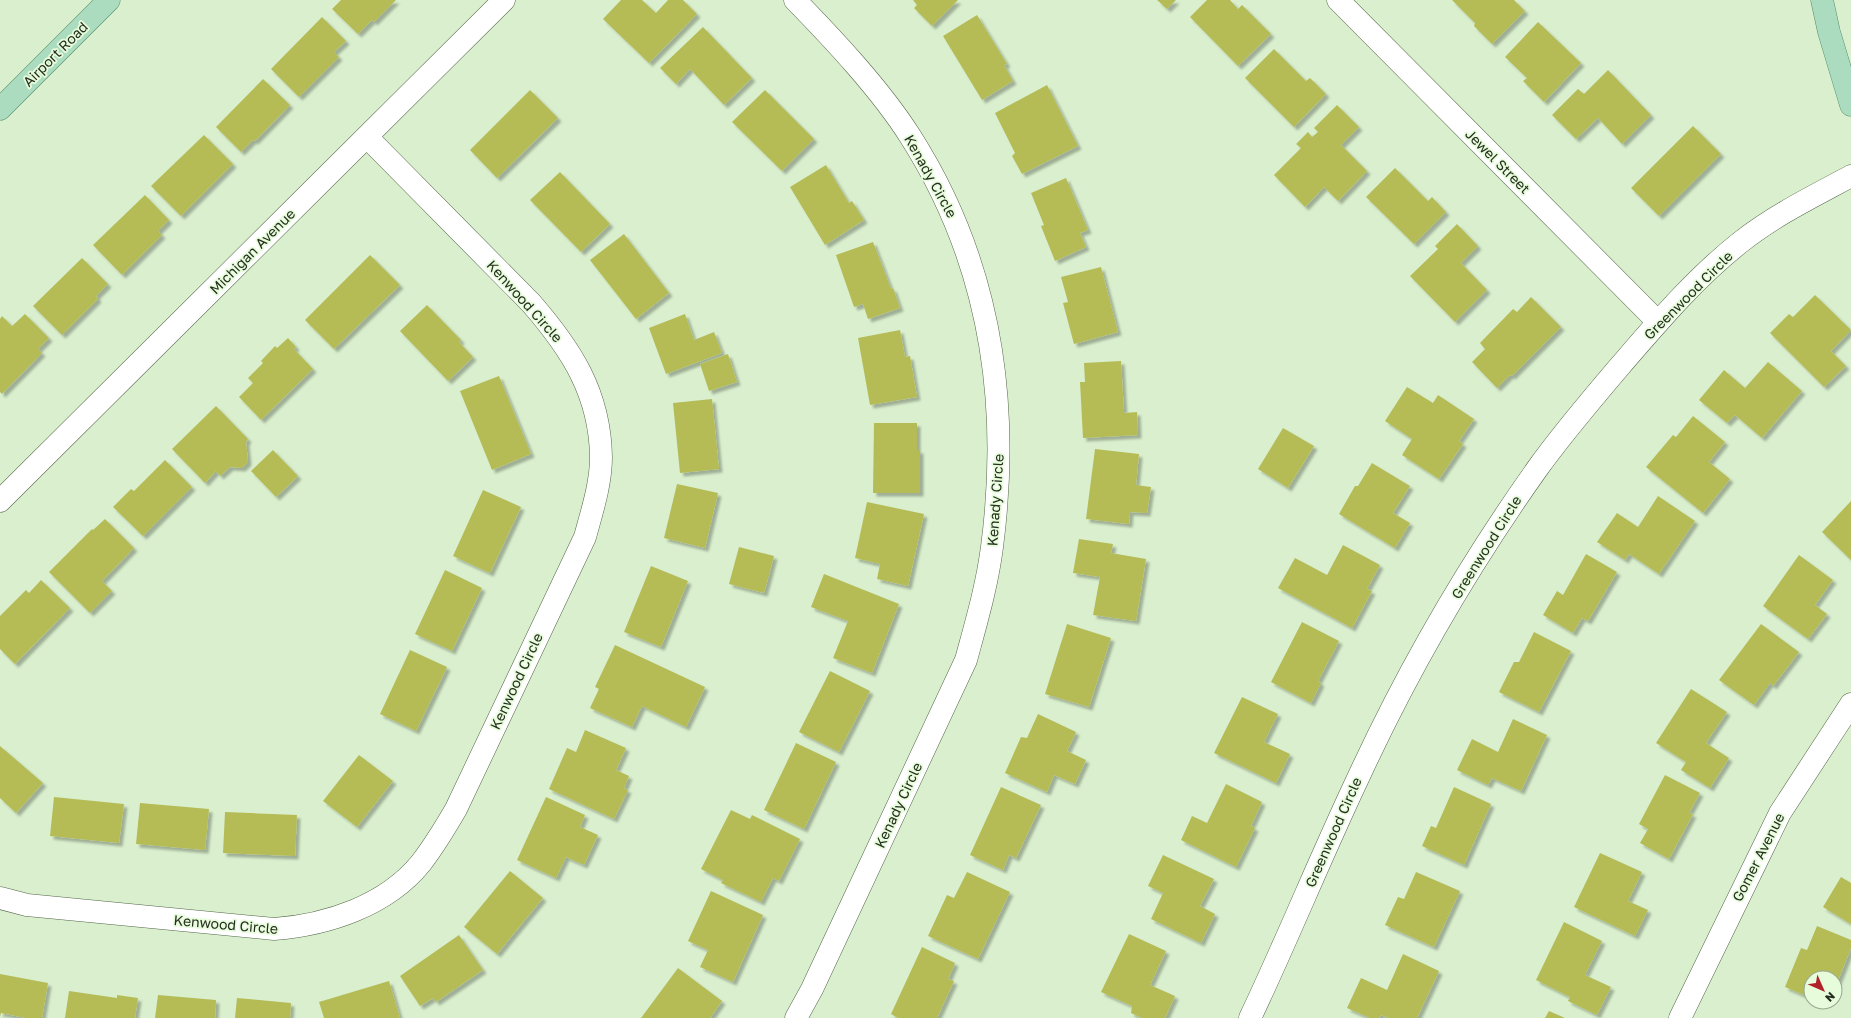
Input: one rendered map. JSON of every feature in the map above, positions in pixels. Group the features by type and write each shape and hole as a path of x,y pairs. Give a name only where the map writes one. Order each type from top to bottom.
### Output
{"main road":[{"name":"Airport Road","path":"0,109 109,0"},
{"path":"1822,0 1829,32 1851,105"}],"street":[{"name":"Michigan Avenue","path":"0,500 504,0"},
{"name":"Kenady Circle","path":"795,0 843,52 909,134 931,170 952,213 970,262 986,318 999,424 999,478 992,548 981,604 966,660 816,982 796,1018"},
{"name":"Jewel Street","path":"1338,0 1658,322"},
{"name":"Kenwood Circle","path":"0,898 27,905 274,929 302,927 333,918 370,904 399,884 420,864 439,838 456,809 585,537 596,497 601,457 598,423 587,387 573,356 554,330 531,303 367,137"},
{"name":"Greenwood Circle","path":"1250,1018 1359,774 1404,685 1492,534 1538,467 1598,392 1658,322 1703,276 1742,240 1781,214 1851,176"},
{"name":"Gomer Avenue","path":"1680,1018 1780,813 1851,704"}],"building":[{"path":"341,0 396,0 374,22 372,20 358,34 332,9"},
{"path":"621,0 642,0 656,13 668,0 683,0 697,14 649,63 603,19"},
{"path":"913,0 958,0 932,26 914,8 917,5"},
{"path":"1157,0 1176,0 1167,9"},
{"path":"1207,0 1230,0 1238,9 1242,5 1271,34 1238,66 1190,17"},
{"path":"1452,0 1514,0 1525,11 1492,44 1474,26 1475,23"},
{"path":"977,15 1007,64 1004,65 1013,81 982,100 943,36"},
{"path":"322,17 346,41 334,52 339,57 299,97 271,69"},
{"path":"1538,22 1581,63 1544,102 1523,81 1527,78 1505,57"},
{"path":"703,27 752,78 724,105 690,69 676,84 660,68"},
{"path":"1274,49 1306,81 1310,78 1326,94 1294,127 1245,78"},
{"path":"1608,70 1651,115 1622,144 1598,118 1576,139 1552,115 1578,89 1584,94"},
{"path":"263,79 290,105 255,141 253,140 241,152 216,127"},
{"path":"1047,85 1078,146 1022,174 1012,156 1015,153 995,113"},
{"path":"530,90 558,118 497,178 470,150"},
{"path":"765,90 814,139 782,171 732,122"},
{"path":"1337,105 1359,127 1341,145 1367,171 1338,201 1324,187 1305,207 1274,175 1301,148 1296,144 1308,132 1312,137 1318,132 1314,128"},
{"path":"1693,126 1721,154 1659,216 1631,188"},
{"path":"204,135 233,164 181,216 151,186"},
{"path":"826,165 849,203 852,201 864,220 825,245 790,187"},
{"path":"1395,168 1428,201 1432,197 1446,212 1414,244 1366,197"},
{"path":"560,172 610,224 581,252 530,200"},
{"path":"1066,178 1088,230 1080,233 1086,247 1055,261 1041,226 1044,225 1031,193"},
{"path":"145,195 169,220 158,231 162,235 122,275 93,245"},
{"path":"1457,224 1478,246 1461,263 1487,290 1455,322 1410,276 1438,249 1435,246"},
{"path":"624,234 669,293 636,319 590,260"},
{"path":"873,242 900,308 868,319 863,304 854,307 836,255"},
{"path":"370,255 400,285 334,349 305,320"},
{"path":"82,258 108,284 96,296 98,299 62,335 33,306"},
{"path":"1101,267 1118,332 1074,344 1063,303 1068,302 1061,277"},
{"path":"1815,295 1851,330 1831,351 1846,366 1824,387 1770,333 1789,314 1793,317"},
{"path":"1531,297 1561,327 1512,376 1510,375 1497,388 1472,362 1485,349 1480,343 1513,309 1517,312"},
{"path":"427,305 461,340 459,342 473,357 448,381 400,331"},
{"path":"25,314 49,338 38,349 42,353 2,394 0,392 0,319 2,316 12,326"},
{"path":"685,314 694,340 714,332 722,353 666,374 649,328"},
{"path":"900,330 905,357 910,356 917,397 870,405 858,338"},
{"path":"288,338 296,347 294,349 313,369 261,420 239,397 253,383 248,378 263,363 261,361 275,346 277,348"},
{"path":"728,354 737,382 709,391 700,364"},
{"path":"1121,361 1124,413 1137,412 1138,435 1083,438 1080,382 1085,382 1084,363"},
{"path":"1768,362 1802,391 1762,438 1735,415 1727,423 1699,400 1724,370 1745,388"},
{"path":"499,376 531,454 492,470 460,391"},
{"path":"1407,387 1433,403 1438,395 1474,419 1459,441 1463,444 1439,479 1402,455 1412,439 1385,421"},
{"path":"712,399 719,469 680,473 673,403"},
{"path":"216,406 248,439 246,442 248,462 242,468 230,467 220,476 216,471 205,483 172,449"},
{"path":"1693,416 1725,442 1709,462 1730,479 1703,513 1646,467 1673,435 1676,437"},
{"path":"874,423 917,423 917,450 920,450 920,493 873,493"},
{"path":"1283,428 1314,446 1288,488 1258,469"},
{"path":"1095,449 1139,454 1136,485 1151,487 1147,513 1130,512 1129,524 1086,519"},
{"path":"273,450 298,476 276,497 251,471"},
{"path":"165,460 192,487 143,536 113,507 131,489 134,491"},
{"path":"1372,463 1410,486 1393,513 1410,523 1395,548 1339,514 1355,486 1358,486"},
{"path":"677,484 718,493 705,548 664,538"},
{"path":"483,490 521,507 490,573 453,556"},
{"path":"1658,496 1695,521 1659,574 1629,554 1625,560 1597,542 1617,513 1638,527"},
{"path":"1851,501 1851,560 1822,532"},
{"path":"867,502 924,514 908,586 877,579 880,564 855,558"},
{"path":"105,519 134,548 102,581 112,591 90,613 49,572 92,529 93,530"},
{"path":"1079,539 1113,544 1111,553 1146,559 1136,621 1093,615 1100,577 1073,573"},
{"path":"1343,545 1380,565 1367,589 1372,591 1352,628 1278,588 1295,558 1327,575"},
{"path":"739,547 774,556 764,593 729,584"},
{"path":"1586,554 1617,572 1588,621 1582,618 1573,633 1543,615 1557,591 1563,595"},
{"path":"1799,555 1833,580 1815,605 1827,614 1808,639 1763,606"},
{"path":"651,566 688,581 661,647 624,632"},
{"path":"445,570 482,588 452,651 415,634"},
{"path":"824,574 899,604 872,673 833,658 848,621 811,607"},
{"path":"41,580 70,608 15,664 0,649 0,616 26,590 29,593"},
{"path":"1302,622 1339,641 1318,681 1321,683 1311,703 1271,682"},
{"path":"1067,624 1111,638 1089,707 1045,694"},
{"path":"1761,624 1799,652 1773,686 1770,683 1754,705 1719,680"},
{"path":"1534,632 1571,651 1539,712 1499,692 1514,662 1519,662"},
{"path":"615,645 705,687 686,727 642,706 632,727 590,708 599,689 595,687"},
{"path":"410,650 447,667 416,731 380,714"},
{"path":"830,671 870,691 839,752 799,732"},
{"path":"1691,689 1727,712 1706,743 1729,758 1710,788 1681,770 1686,762 1656,743"},
{"path":"1242,697 1278,714 1264,742 1290,754 1276,783 1214,753"},
{"path":"1038,714 1076,732 1067,751 1086,760 1075,784 1054,775 1047,792 1005,773 1021,737 1027,738"},
{"path":"1513,719 1547,735 1521,791 1492,778 1488,785 1457,770 1472,739 1498,752"},
{"path":"585,730 626,748 616,770 629,776 624,788 628,790 614,819 549,789 567,748 576,752"},
{"path":"796,743 836,762 804,829 764,810"},
{"path":"0,746 43,783 16,813 0,798"},
{"path":"359,755 393,781 357,827 323,801"},
{"path":"1665,775 1700,793 1689,813 1693,814 1669,859 1640,843 1648,829 1639,824"},
{"path":"1226,784 1262,802 1251,826 1255,828 1236,867 1181,840 1192,816 1207,823"},
{"path":"1001,787 1041,805 1016,858 1009,855 1003,870 970,855"},
{"path":"1454,787 1491,804 1464,865 1422,846 1431,826 1436,828"},
{"path":"54,797 124,804 119,843 50,836"},
{"path":"546,797 585,815 580,827 598,835 584,865 566,857 556,878 517,860"},
{"path":"140,803 209,809 205,850 136,844"},
{"path":"731,810 750,819 752,815 800,839 779,881 773,878 761,902 721,883 723,880 701,869"},
{"path":"225,812 297,815 295,856 223,853"},
{"path":"1600,853 1642,872 1628,901 1648,910 1635,936 1574,907"},
{"path":"1163,855 1214,879 1200,906 1215,914 1201,943 1151,919 1163,893 1148,886"},
{"path":"510,871 543,898 497,954 464,927"},
{"path":"967,872 1010,892 978,959 928,936 947,895 954,898"},
{"path":"1416,872 1460,891 1434,947 1385,925 1398,897 1404,899"},
{"path":"1841,877 1851,883 1851,924 1823,907"},
{"path":"711,891 763,915 733,982 700,967 708,950 688,941"},
{"path":"1564,922 1602,941 1585,975 1611,987 1597,1015 1568,1001 1570,997 1536,980"},
{"path":"1817,926 1851,940 1851,948 1842,970 1803,970 1803,995 1785,987 1801,948 1807,950"},
{"path":"1129,934 1166,951 1150,985 1175,996 1165,1018 1142,1018 1131,1013 1132,1006 1101,992"},
{"path":"459,935 483,970 436,1002 433,998 420,1006 400,976"},
{"path":"922,947 955,963 948,979 954,981 937,1018 898,1018 891,1014"},
{"path":"1403,954 1439,971 1417,1018 1388,1018 1381,1015 1379,1018 1370,1018 1347,1008 1361,978 1387,990"},
{"path":"678,968 722,1001 710,1018 641,1018"},
{"path":"0,974 48,983 42,1018 26,1018 1,1013 0,1017"},
{"path":"389,981 400,1018 324,1018 319,1002"},
{"path":"69,991 117,998 117,995 138,998 135,1018 65,1018"},
{"path":"158,995 216,1000 215,1018 155,1018"},
{"path":"237,998 291,1003 290,1018 235,1018"},
{"path":"1549,1011 1565,1018 1545,1018"}]}
